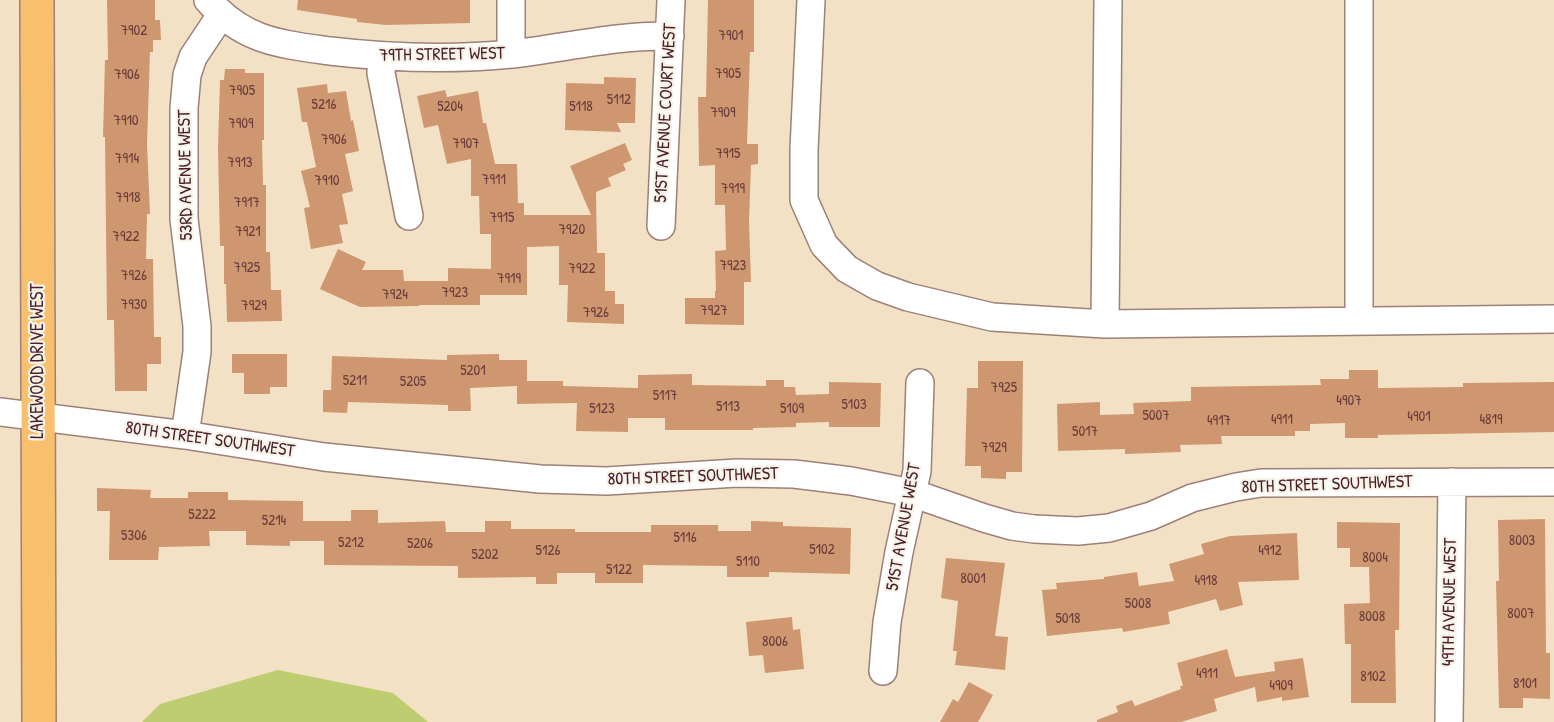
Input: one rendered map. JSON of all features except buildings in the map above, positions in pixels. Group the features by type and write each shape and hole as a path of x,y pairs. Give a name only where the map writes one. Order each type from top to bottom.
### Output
{"main road":[{"name":"LAKEWOOD DRIVE WEST","path":"37,0 39,722"}],"street":[{"path":"511,0 511,54"},
{"name":"51ST AVENUE COURT WEST","path":"661,226 671,0"},
{"path":"810,0 804,200 825,244 847,269 878,286 908,297 992,317 1105,324 1554,319"},
{"path":"1105,324 1108,0"},
{"path":"1359,0 1359,321"},
{"name":"79TH STREET WEST","path":"214,8 264,40 382,57 511,54 643,36 670,36"},
{"name":"53RD AVENUE WEST","path":"185,435 197,352 197,326 184,219 184,108 187,75 214,8"},
{"path":"382,57 381,73 409,216"},
{"name":"51ST AVENUE WEST","path":"883,670 887,622 916,471 920,383"},
{"name":"80TH STREET SOUTHWEST","path":"0,412 185,435 324,457 540,479 607,481 737,473 794,474 851,481 912,493 1012,526 1078,531 1132,523 1192,498 1261,483 1554,482"},
{"name":"49TH AVENUE WEST","path":"1449,722 1452,482"}],"green space":[{"path":"278,670 393,693 428,722 142,722 160,704"}]}
